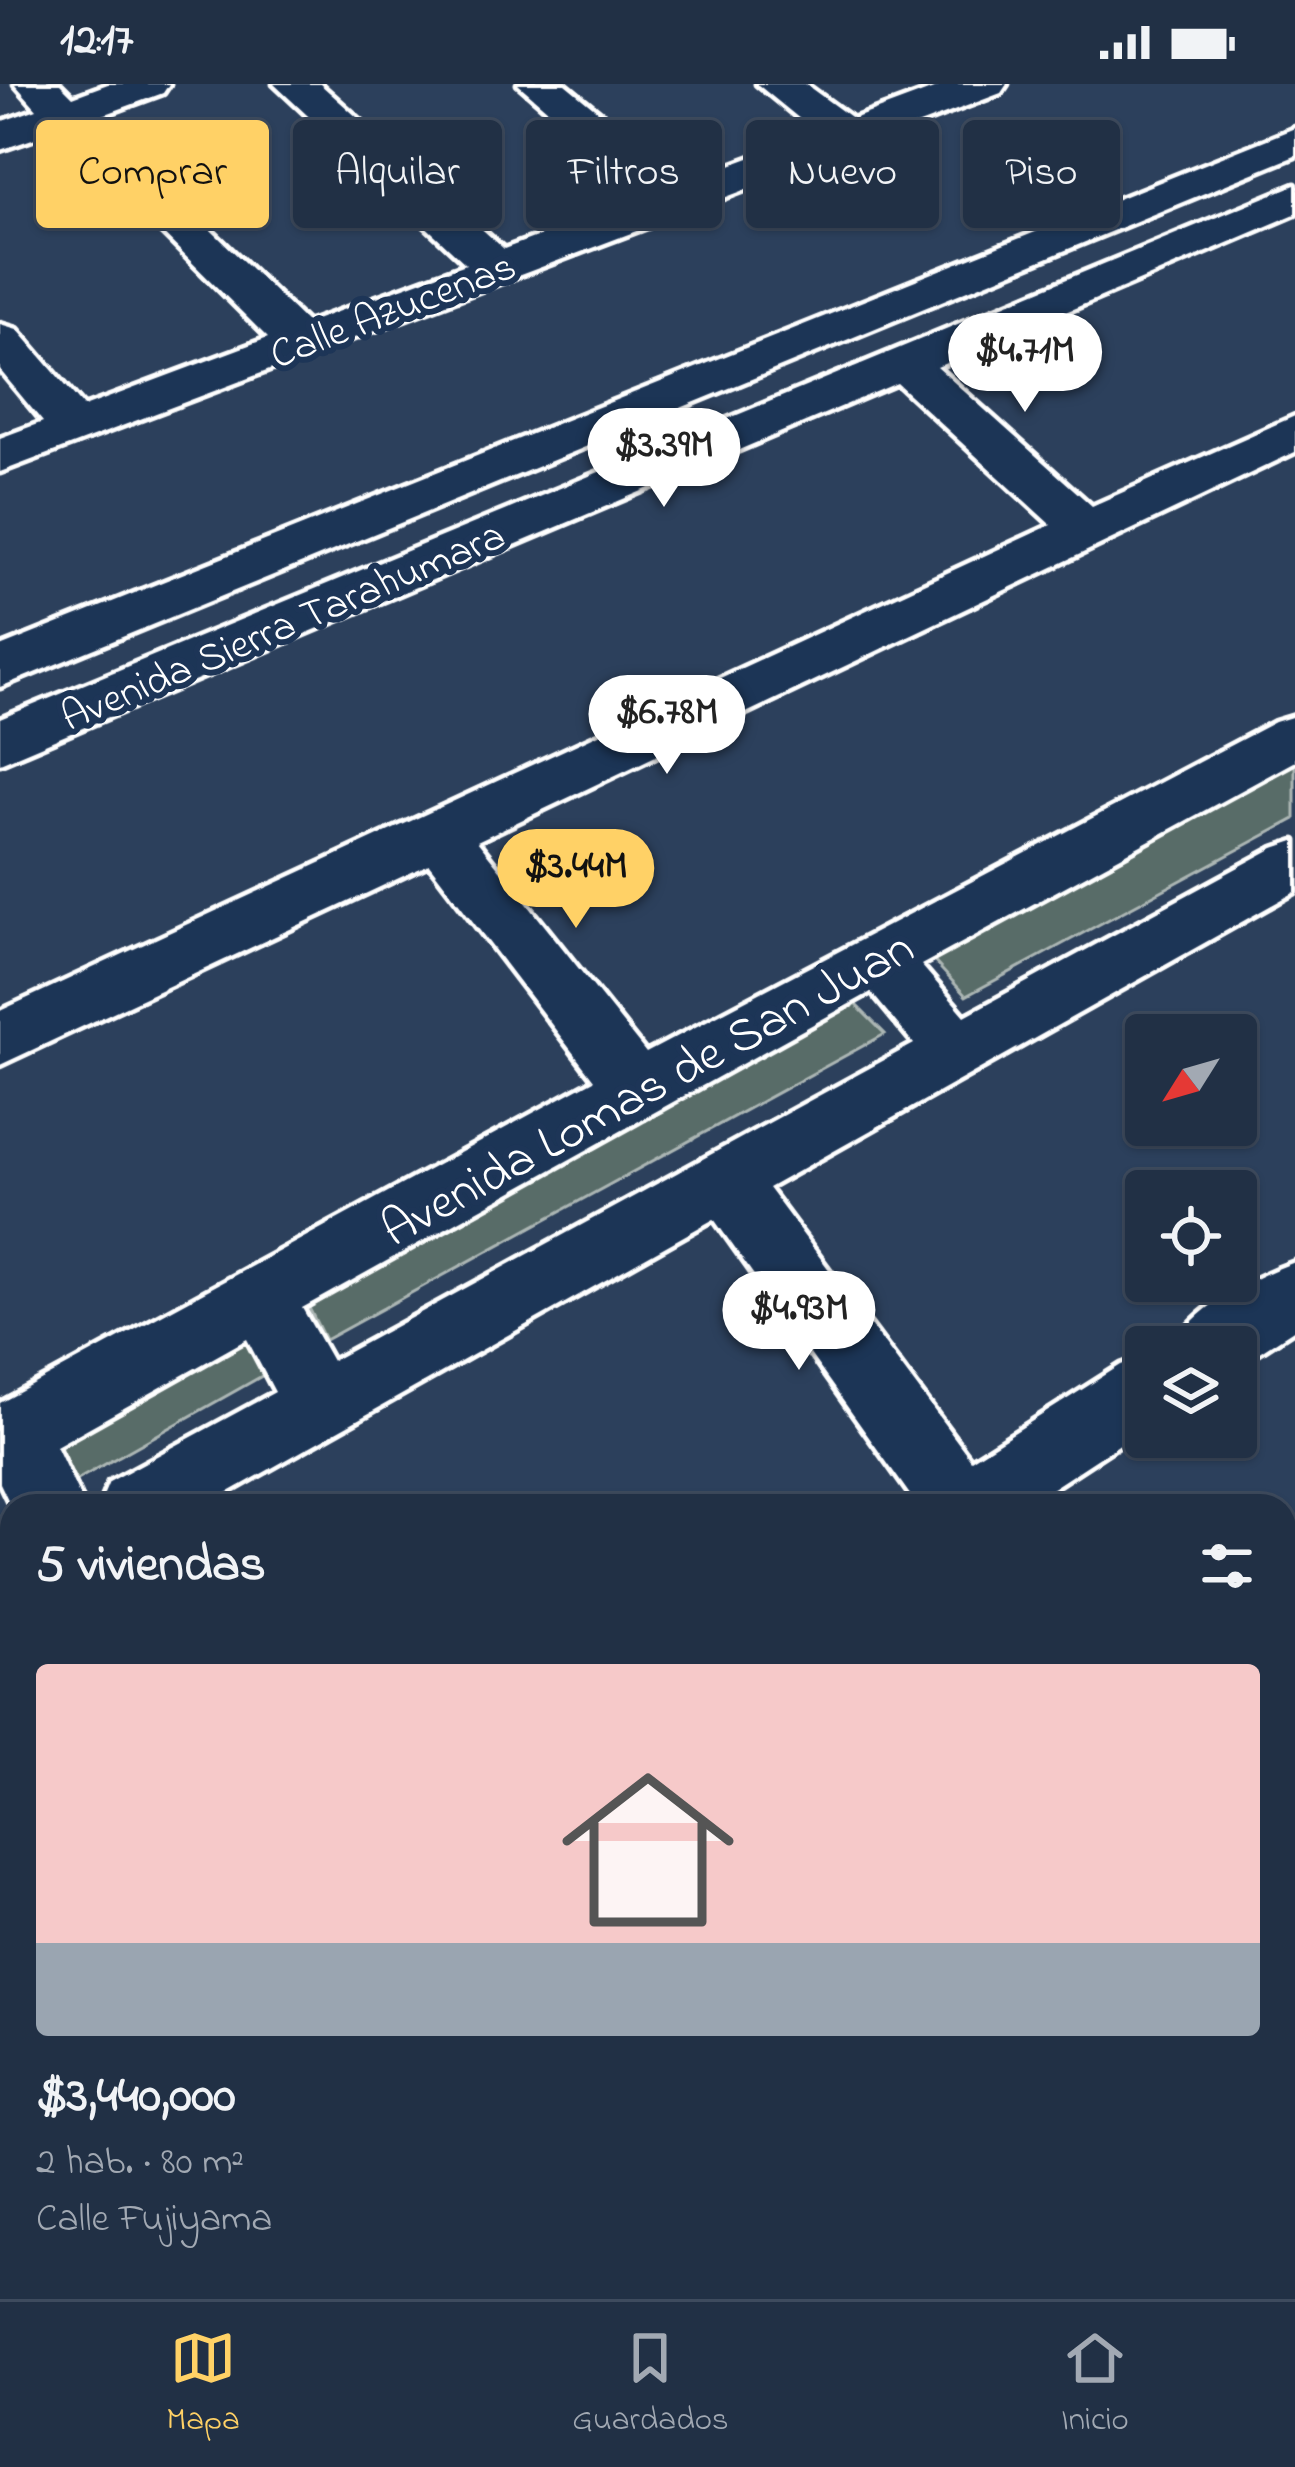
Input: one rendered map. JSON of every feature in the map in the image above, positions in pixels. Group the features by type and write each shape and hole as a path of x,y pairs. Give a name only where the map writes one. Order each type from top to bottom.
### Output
{"street":[{"path":"0,136 51,99 148,84"},
{"path":"295,84 498,268"},
{"path":"539,84 582,120"},
{"path":"778,84 827,120"},
{"name":"Calle Azucenas","path":"891,120 986,84"},
{"path":"51,99 300,343"},
{"name":"Avenida Sierra Tarahumara","path":"1120,213 1295,141"},
{"name":"Avenida Sierra Tarahumara","path":"0,742 1295,198"},
{"name":"Calle Azucenas","path":"0,456 604,228"},
{"name":"Avenida Sierra Tarahumara","path":"0,668 1082,228"},
{"path":"1112,228 1152,259"},
{"path":"0,339 75,428"},
{"path":"904,362 1087,530"},
{"path":"0,1039 1295,432"},
{"name":"Avenida Lomas de San Juan","path":"6,1437 638,1088 1295,736"},
{"path":"438,833 638,1088"},
{"path":"156,1494 1295,864"},
{"path":"879,958 957,1050"},
{"path":"723,1178 953,1494"},
{"path":"1242,1326 1295,1292"},
{"path":"260,1297 317,1402"},
{"path":"981,1494 1125,1401"},
{"path":"6,1437 41,1494"}],"green space":[{"path":"1295,759 1295,819 966,996 929,956"},
{"path":"851,1000 885,1034 325,1340 301,1292"},
{"path":"241,1323 269,1372 75,1481 48,1429"}]}
